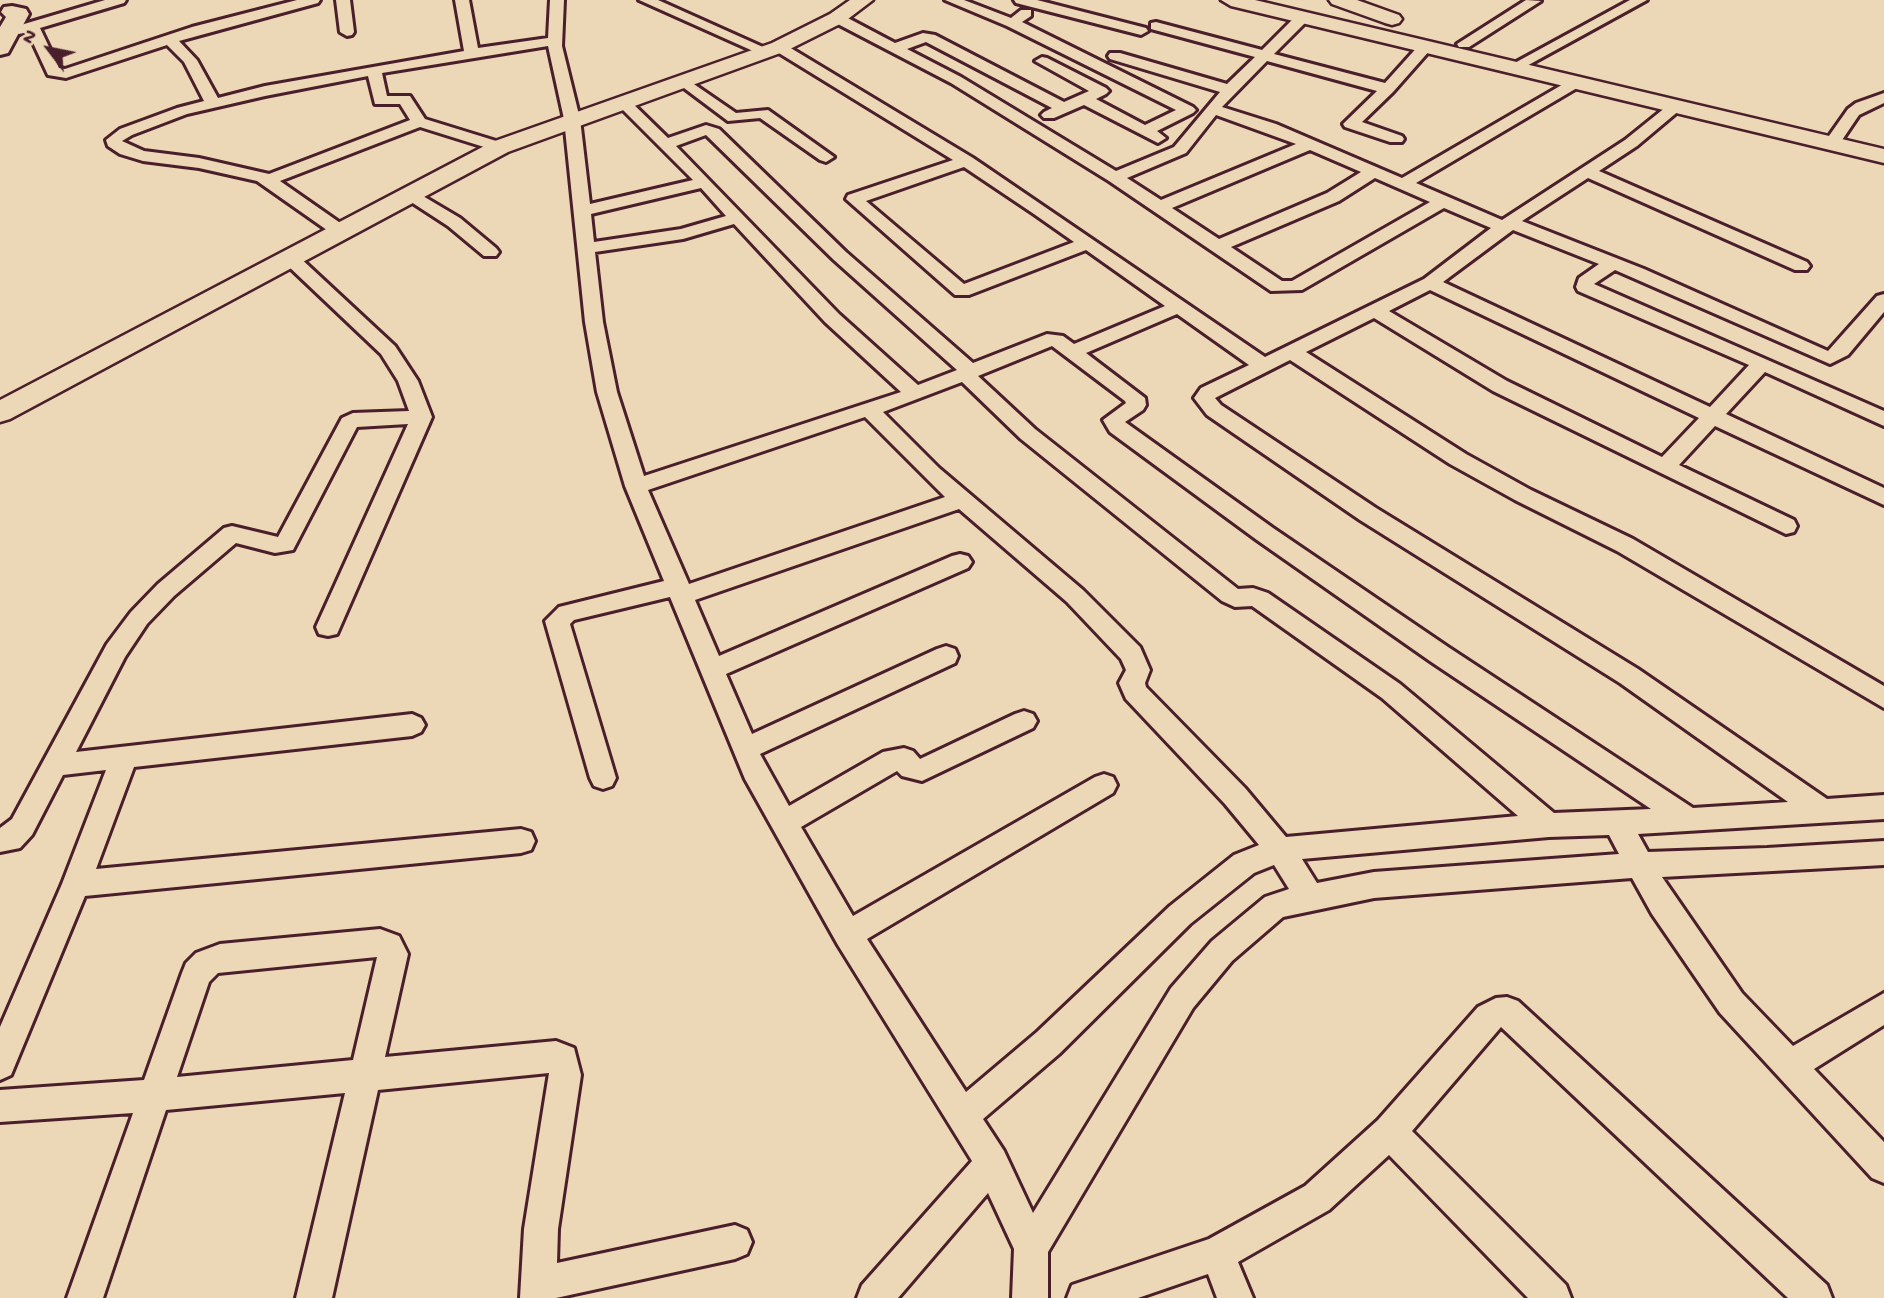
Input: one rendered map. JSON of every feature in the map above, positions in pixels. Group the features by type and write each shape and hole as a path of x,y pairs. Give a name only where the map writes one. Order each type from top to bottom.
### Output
{"street":[{"path":"7,18 33,27 119,0"},
{"path":"33,27 53,72 79,72 170,40 313,0"},
{"path":"343,0 347,32"},
{"path":"462,0 472,54"},
{"path":"557,0 555,41 572,119 594,322 607,392 636,485 754,771 848,936 992,1163 1031,1248 1030,1298"},
{"path":"646,0 773,49 967,162 1264,366"},
{"path":"0,412 500,147 773,49 837,18 863,0"},
{"path":"951,0 1013,23 1188,110 1145,131"},
{"path":"1021,0 1040,2 1141,31"},
{"path":"1231,0 1884,156"},
{"path":"1339,0 1541,73"},
{"path":"1518,65 1640,0"},
{"path":"1464,44 1534,1"},
{"path":"1013,23 1040,2"},
{"path":"837,18 956,80 1161,206 1269,282 1285,288 1296,286 1444,201"},
{"path":"1115,177 1180,150 1213,108 1302,18"},
{"path":"1156,26 1388,89"},
{"path":"895,48 923,37 930,38 1063,108"},
{"path":"170,40 190,60 213,103"},
{"path":"340,232 268,180 254,174 143,156 126,151 114,143 117,136 148,123 213,103 373,71 555,41"},
{"path":"1396,139 1351,124 1388,89 1426,46"},
{"path":"1115,56 1230,90"},
{"path":"1029,124 1086,99 1101,89 1042,61"},
{"path":"373,71 380,101 405,99 419,122"},
{"path":"685,82 733,118 763,113 826,157"},
{"path":"1403,184 1577,82"},
{"path":"1832,143 1853,112 1861,106 1884,98"},
{"path":"1086,99 1180,150"},
{"path":"624,103 704,182 832,318 915,394"},
{"path":"1676,106 1631,143 1508,225 1430,283 1208,393 1204,398 1206,403 1368,514 1629,676 1823,811"},
{"path":"1213,108 1270,127 1444,201 1613,263 1830,358 1841,351 1884,300"},
{"path":"268,180 419,122 500,147"},
{"path":"665,144 709,130 713,132 1028,433 1230,595 1235,598 1260,599 1391,691 1549,825"},
{"path":"1161,206 1310,144"},
{"path":"967,162 854,199 962,291 1088,243"},
{"path":"1218,246 1333,197 1373,172"},
{"path":"1587,172 1801,266"},
{"path":"582,211 641,200 704,182"},
{"path":"411,194 462,228 490,252"},
{"path":"586,248 684,234 737,218"},
{"path":"291,259 388,350 408,380 422,417 327,627"},
{"path":"1613,263 1585,282 1585,287 1884,419"},
{"path":"1430,283 1884,497"},
{"path":"1073,351 1179,307"},
{"path":"1376,311 1500,386 1786,526"},
{"path":"636,485 915,394 1052,339 1060,341 1135,398 1136,405 1113,420 1117,427 1265,534 1439,654 1689,820"},
{"path":"1293,353 1458,459 1522,495 1625,545 1884,698"},
{"path":"1665,467 1762,363"},
{"path":"869,409 960,500 1075,596 1131,654 1138,670 1132,683 1135,692 1235,796 1280,850 1310,897"},
{"path":"0,840 10,839 17,834 116,651 139,618 166,590 232,534 275,545 289,541 346,427 353,420 422,417"},
{"path":"603,778 557,621 567,613 681,590 960,500"},
{"path":"713,669 960,562"},
{"path":"746,749 946,656"},
{"path":"784,823 892,760 904,759 911,768 922,771 1024,721"},
{"path":"55,765 412,725"},
{"path":"0,1064 76,884 125,756"},
{"path":"848,936 1104,785"},
{"path":"963,1115 1048,1043 1180,915 1244,864 1280,850 1332,843 1549,825 1689,820 1884,807"},
{"path":"1616,821 1659,898 1731,1003 1884,1166"},
{"path":"76,884 521,841"},
{"path":"1031,1248 1182,998 1222,951 1275,906 1374,885 1639,865 1884,853"},
{"path":"85,1298 197,973 207,962 220,958 372,942 388,946 393,954 314,1298"},
{"path":"1789,1066 1884,1008"},
{"path":"1085,1298 1217,1254 1317,1198 1390,1132 1489,1018 1496,1013 1507,1013 1814,1298"},
{"path":"0,1106 155,1095 556,1057 563,1059 565,1075 541,1228 538,1291 735,1242"},
{"path":"1390,1132 1553,1298"},
{"path":"875,1298 992,1163"},
{"path":"1217,1254 1235,1298"}]}
